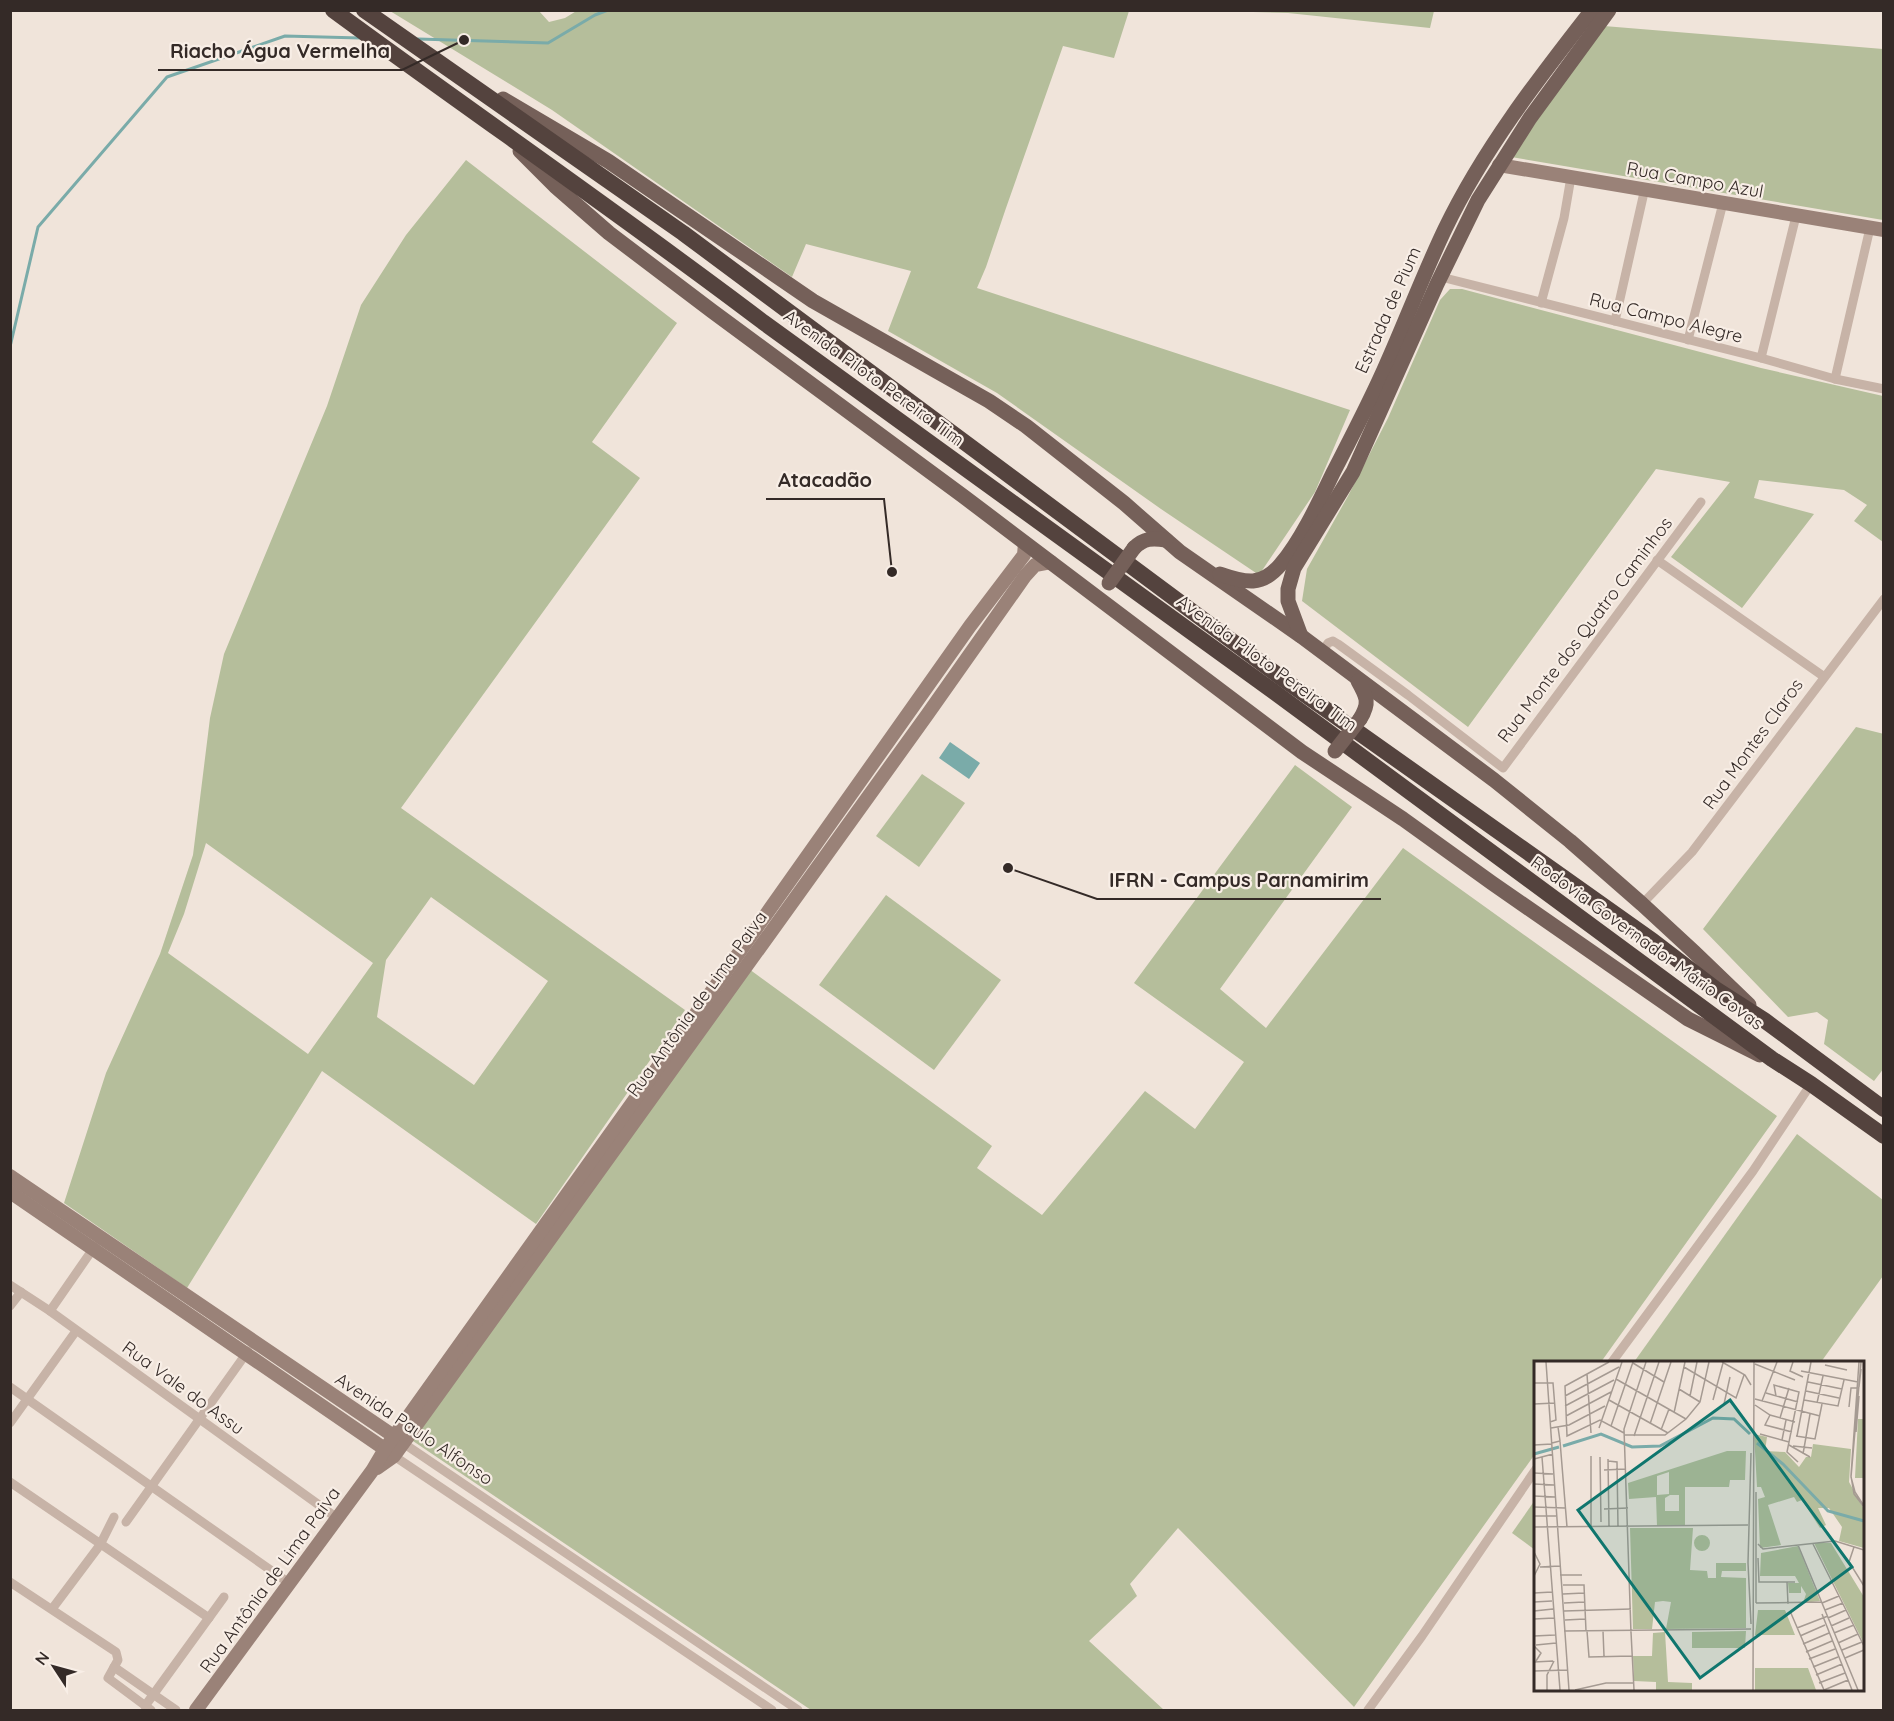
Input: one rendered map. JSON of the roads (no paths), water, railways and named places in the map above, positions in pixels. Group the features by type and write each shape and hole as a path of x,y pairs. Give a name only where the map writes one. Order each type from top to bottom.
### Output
{"highway":[{"name":"Avenida Piloto Pereira Tim","path":"333,10 681,260 1391,778"},
{"name":"Avenida Piloto Pereira Tim","path":"364,10 729,266 1191,611 1401,764"},
{"name":"Rodovia Governador Mário Covas","path":"1401,764 1653,941 1717,990 1764,1020 1884,1109"},
{"name":"Rodovia Governador Mário Covas","path":"1391,778 1772,1059 1884,1136"}],"main road":[{"name":"Estrada de Pium","path":"1205,569 1239,580 1256,582 1281,564 1319,501 1369,404 1466,188 1512,117 1592,10"},
{"name":"Estrada de Pium","path":"1301,636 1288,601 1288,589 1294,568 1353,471 1478,200 1557,79 1609,10"},
{"path":"453,71 608,161 813,301 988,401 1026,426 1205,569 1356,677 1498,774 1694,952 1764,1020"},
{"path":"503,134 555,186 609,233 1302,752 1403,819 1492,884 1688,1018 1749,1050 1772,1059"},
{"path":"1112,609 1105,595 1109,583 1134,548 1150,538 1166,540"},
{"path":"1302,752 1325,756 1335,751 1360,719 1367,701 1365,692 1356,677"}],"street":[{"name":"Rua Campo Azul","path":"1500,165 1877,229"},
{"path":"1541,303 1564,218 1571,177"},
{"path":"1615,321 1645,188"},
{"path":"1688,340 1723,203"},
{"path":"1761,358 1796,216"},
{"path":"1835,379 1877,229"},
{"name":"Rua Campo Alegre","path":"1441,277 1835,379 1884,389"},
{"name":"Rua Monte dos Quatro Caminhos","path":"1322,652 1328,643 1333,641 1338,644 1408,695 1498,774 1701,502"},
{"name":"Rua Antônia de Lima Paiva","path":"399,1440 953,650 1024,555 1025,543"},
{"path":"1657,561 1823,676"},
{"name":"Rua Antônia de Lima Paiva","path":"196,1710 372,1471 399,1440 885,774 1032,567 1039,563 1050,562"},
{"name":"Rua Montes Claros","path":"1642,904 1692,852 1729,806 1823,676 1884,598"},
{"path":"953,650 966,659"},
{"path":"872,765 885,774"},
{"path":"1613,1361 1754,1171 1811,1084"},
{"name":"Avenida Paulo Alfonso","path":"10,1176 101,1237 251,1347 314,1400 772,1710"},
{"name":"Avenida Paulo Alfonso","path":"10,1192 93,1249 322,1388 798,1710"},
{"path":"50,1311 101,1237"},
{"name":"Rua Vale do Assu","path":"10,1285 50,1311 337,1518"},
{"path":"10,1306 21,1292"},
{"path":"10,1423 75,1330"},
{"path":"126,1522 251,1347"},
{"path":"10,1387 289,1583"},
{"path":"314,1400 322,1388"},
{"path":"1368,1710 1422,1636 1534,1471"},
{"path":"10,1482 209,1618"},
{"path":"52,1610 100,1545 114,1517"},
{"path":"10,1582 116,1652 118,1658 108,1677 148,1708 153,1695 224,1597"},
{"path":"639,1622 647,1609"},
{"path":"114,1667 176,1710"},
{"path":"126,1692 134,1681"}],"water":[{"path":"950,742 980,763 969,779 939,758"}],"waterway":[{"path":"418,39 548,43 595,15 608,10"},
{"path":"10,347 38,227 167,77 285,36 360,38"}],"place":[{"name":"Riacho Água Vermelha","path":"464,40"},
{"name":"Atacadão","path":"892,572"},
{"name":"IFRN - Campus Parnamirim","path":"1008,868"}]}
